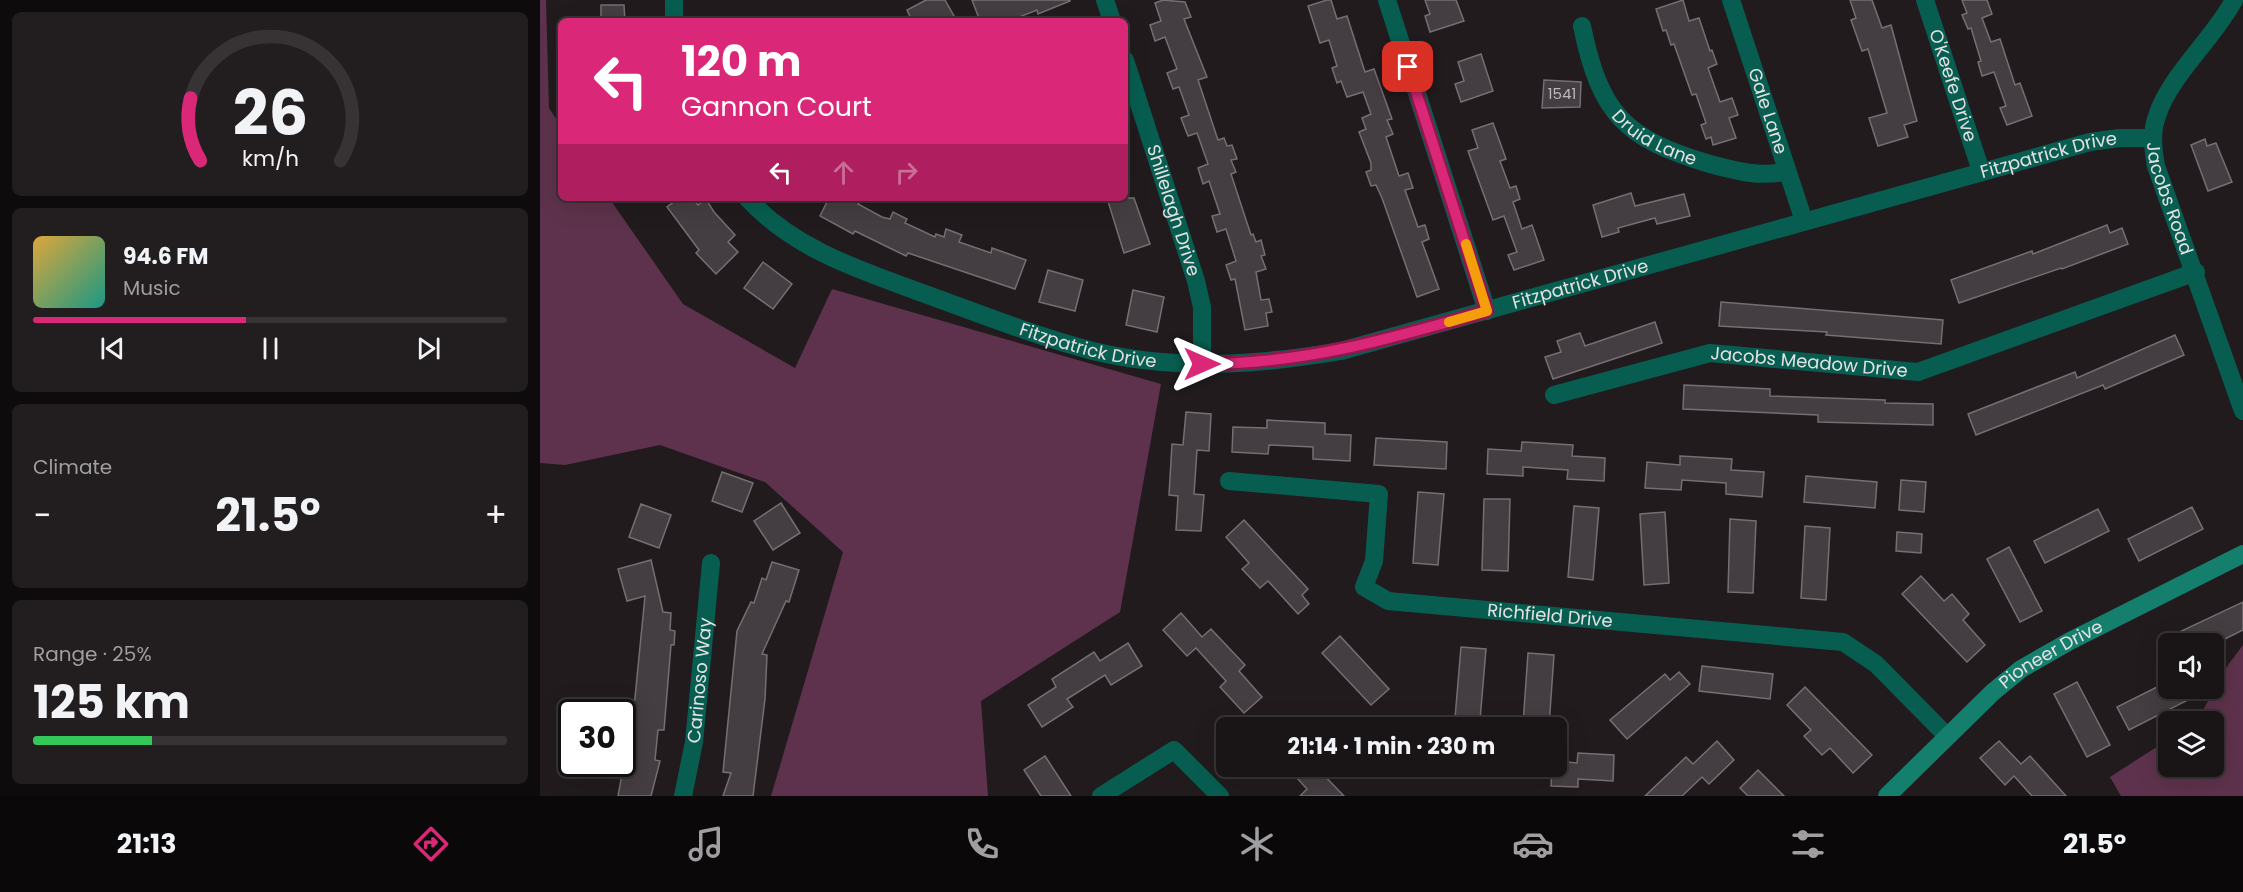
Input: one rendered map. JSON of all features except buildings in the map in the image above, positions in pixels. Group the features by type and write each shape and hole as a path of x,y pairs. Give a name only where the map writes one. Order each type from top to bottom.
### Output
{"street":[{"path":"674,0 674,18"},
{"path":"1105,0 1111,18"},
{"path":"1387,0 1487,311"},
{"name":"Gale Lane","path":"1731,0 1804,221"},
{"name":"O'Keefe Drive","path":"1925,0 1981,171"},
{"name":"Jacobs Road","path":"2234,0 2224,18 2166,96 2157,114 2153,138 2157,166 2243,411"},
{"name":"Druid Lane","path":"1582,26 1593,67 1612,108 1638,136 1660,148 1715,165 1761,175 1787,171"},
{"name":"Shillelagh Drive","path":"1128,69 1196,281 1202,307 1202,364"},
{"name":"Fitzpatrick Drive","path":"751,201 802,244 863,272 1048,338 1086,349 1137,358 1202,364 1270,362 1341,351 2090,142 2119,138 2153,138"},
{"name":"Jacobs Meadow Drive","path":"1554,395 1710,353 1918,372 2196,272"},
{"name":"Richfield Drive","path":"1229,481 1379,494 1374,561 1364,587 1388,601 1843,642 1876,664 1947,736"},
{"name":"Pioneer Drive","path":"1887,796 1993,692 2045,654 2243,554"},
{"name":"Carinoso Way","path":"684,796 694,742 711,563"},
{"path":"1101,796 1174,750 1220,796"}],"shaded area":[{"path":"540,0 546,0 549,108 558,122 558,201 611,201 683,304 795,368 832,289 1161,384 1120,612 981,701 988,796 771,796 843,552 765,482 660,445 565,465 540,463"},
{"path":"2243,645 2243,796 2121,796 2110,777 2158,746 2158,777 2224,777 2224,711 2203,711 2209,699 2224,699 2224,672"}],"slow traffic":[{"path":"1449,322 1487,311 1466,244"}],"route":[{"path":"1202,364 1270,362 1341,351 1487,311 1408,67"}]}
